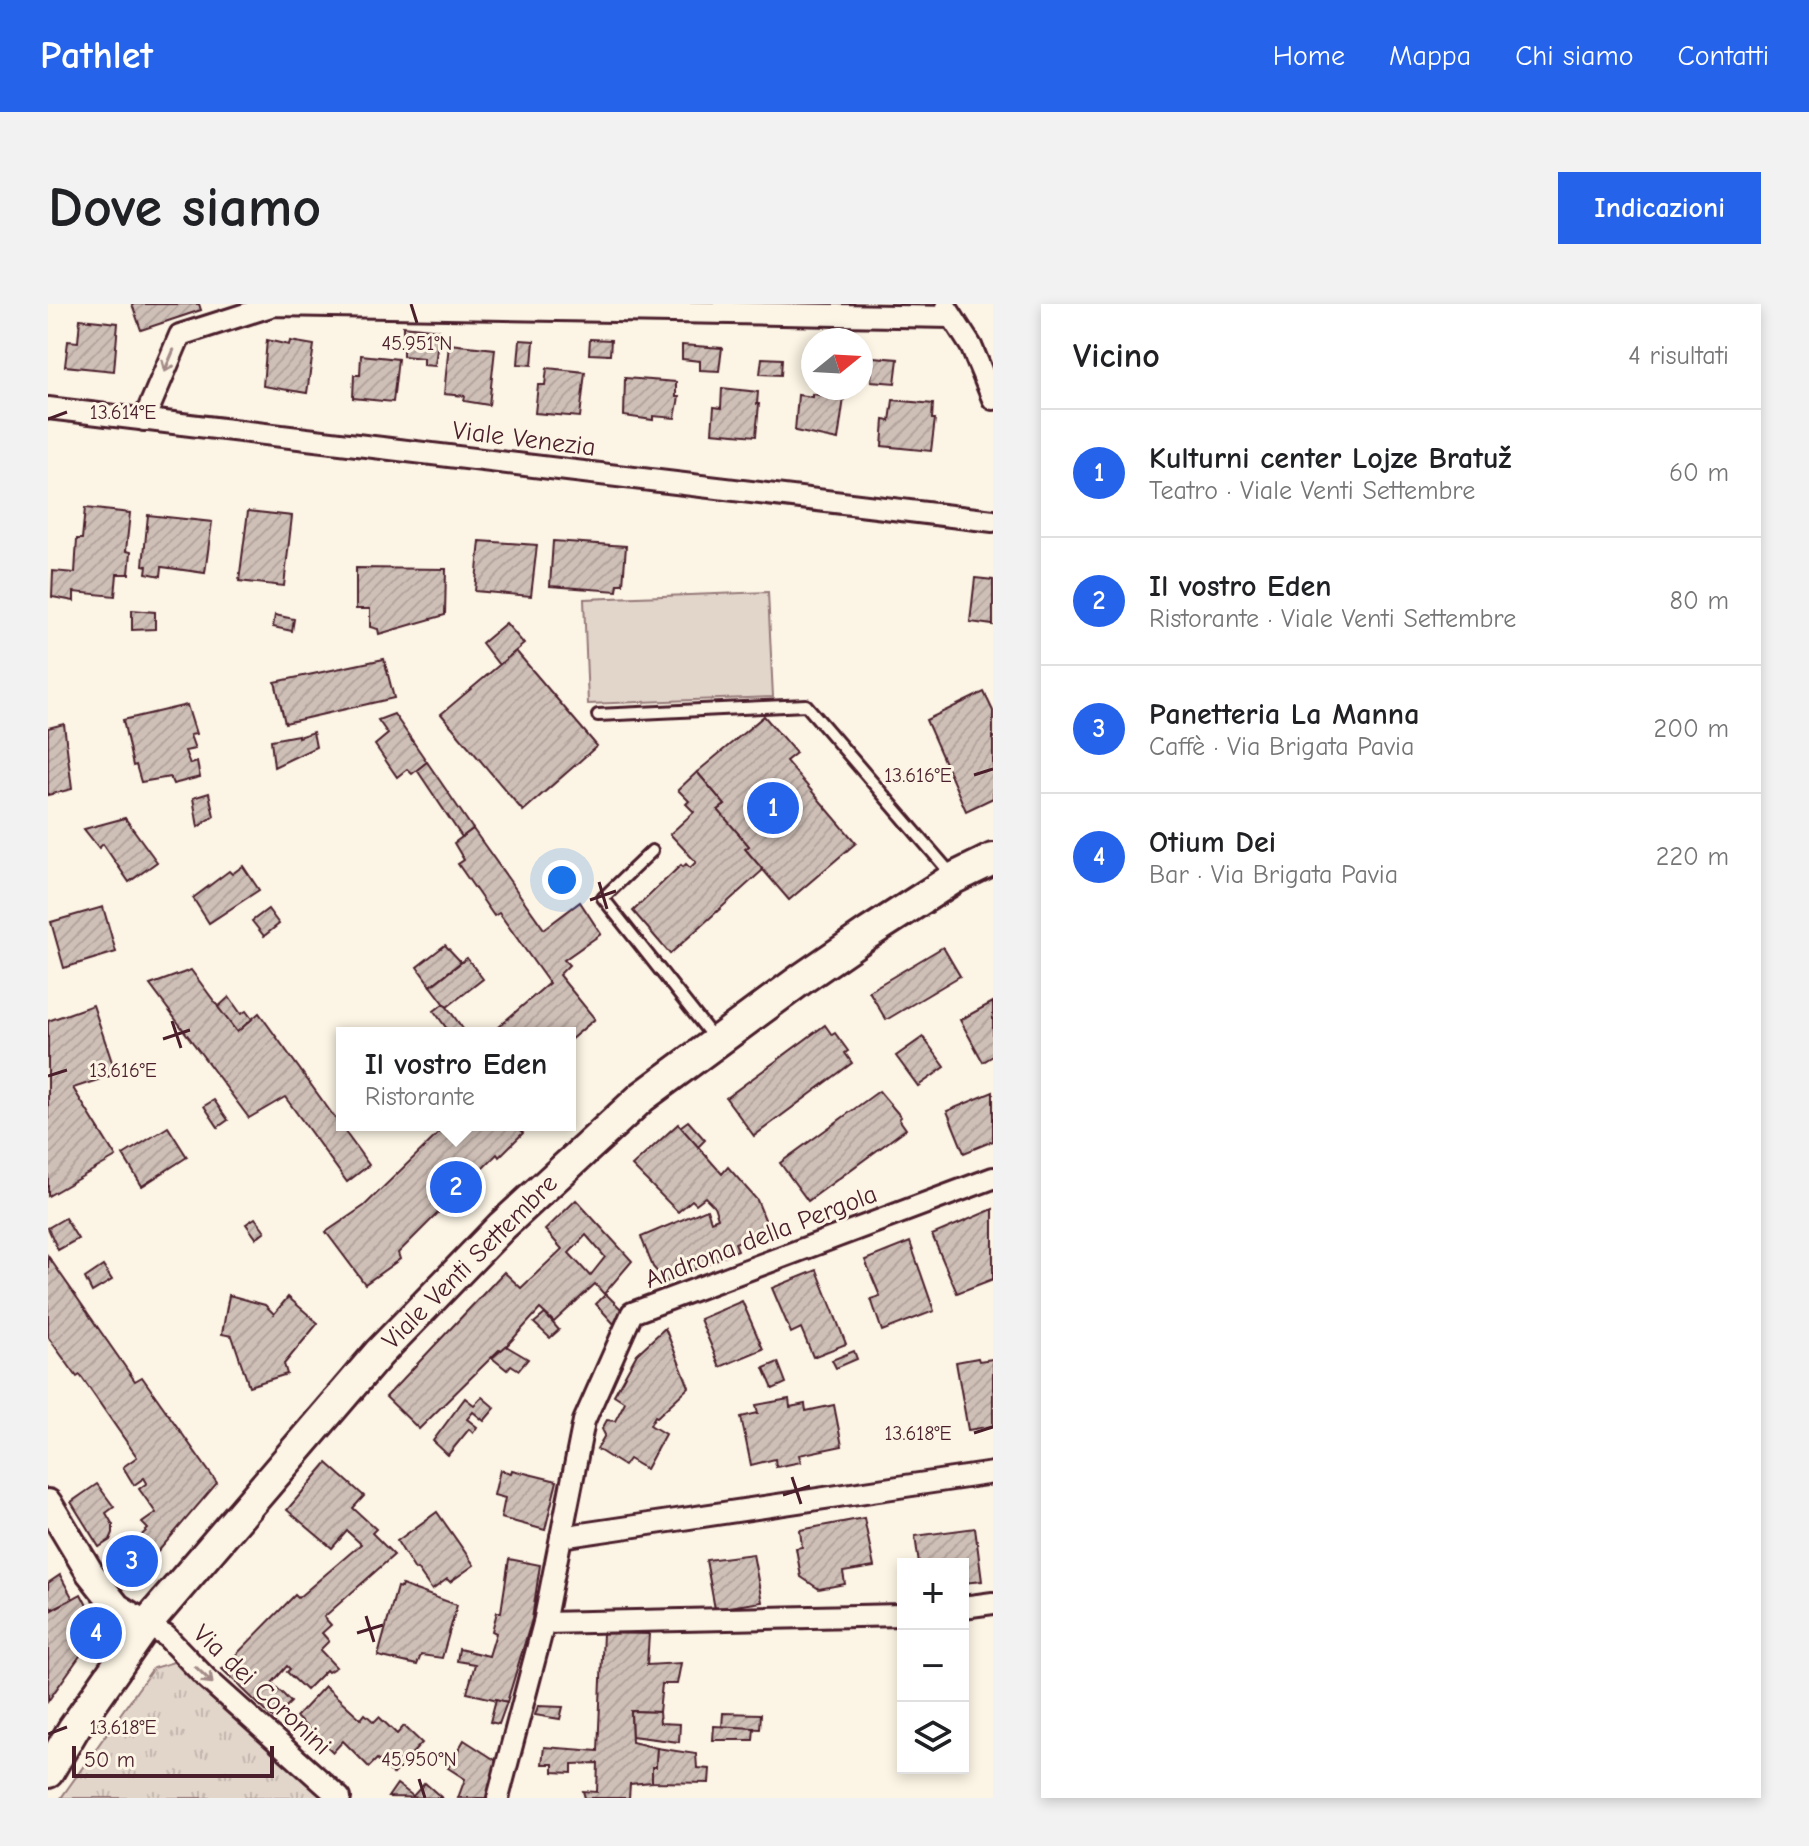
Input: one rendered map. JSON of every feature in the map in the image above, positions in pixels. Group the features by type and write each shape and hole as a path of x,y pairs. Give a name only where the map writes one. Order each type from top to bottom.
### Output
{"main road":[{"name":"Viale Venti Settembre","path":"48,1772 74,1728 146,1625 379,1353 471,1258 642,1097 803,978 954,878 993,859"}],"street":[{"path":"144,420 180,335 274,305 948,311 971,346 993,399"},
{"name":"Viale Venezia","path":"48,408 993,521"},
{"name":"Androna della Pergola","path":"498,1798 544,1623 584,1421 632,1313 993,1178"},
{"path":"561,1537 993,1473"},
{"path":"48,1503 90,1573 108,1596 117,1607 146,1625"},
{"path":"969,1606 993,1603"},
{"path":"544,1623 897,1615"},
{"name":"Via dei Coronini","path":"146,1625 166,1636 205,1677 340,1798"}],"lane":[{"path":"598,715 806,705 954,878"},
{"path":"652,851 603,898 716,1042"}],"green space":[{"path":"768,592 773,697 588,704 584,599"},
{"path":"177,1661 328,1798 61,1798 153,1668"}],"building":[{"path":"132,304 199,304 201,310 141,330"},
{"path":"80,319 118,323 114,371 65,366 68,341 78,342"},
{"path":"403,326 439,330 435,366 423,365 423,358 403,356"},
{"path":"590,339 611,340 610,355 589,354"},
{"path":"267,340 289,345 290,341 314,345 307,393 263,386"},
{"path":"520,340 534,341 532,365 518,364"},
{"path":"449,344 495,349 489,405 464,401 465,396 444,394"},
{"path":"682,345 722,348 719,371 700,370 700,361 682,359"},
{"path":"361,355 398,359 393,402 353,398 354,375 360,375"},
{"path":"873,357 898,359 895,383 873,381"},
{"path":"762,358 782,359 781,375 760,374"},
{"path":"547,368 585,372 580,417 535,413 538,385 545,385"},
{"path":"625,378 676,382 676,397 679,397 675,418 653,416 653,420 624,416"},
{"path":"722,388 758,392 756,436 712,432 714,407 721,408"},
{"path":"798,395 801,400 844,400 838,440 795,431"},
{"path":"893,400 933,404 932,419 935,419 931,451 882,446 884,420 890,421"},
{"path":"85,508 130,513 126,551 131,552 129,574 117,574 115,596 74,592 74,601 52,597 53,571 75,573 77,539 82,539"},
{"path":"248,511 292,516 284,586 239,581"},
{"path":"148,515 212,522 205,573 162,567 161,576 146,573 147,566 143,565"},
{"path":"480,541 537,545 531,596 475,591"},
{"path":"553,541 626,546 623,584 618,584 617,591 550,586"},
{"path":"356,568 446,569 445,615 379,634 378,629 370,627 370,609 356,609"},
{"path":"975,578 993,580 993,625 970,622"},
{"path":"132,610 155,612 155,629 132,630"},
{"path":"275,615 294,619 292,631 273,627"},
{"path":"506,623 524,644 499,665 482,643"},
{"path":"516,651 597,746 523,811 441,714"},
{"path":"384,659 394,698 285,723 275,682"},
{"path":"984,692 993,711 993,798 966,811 926,720"},
{"path":"187,705 196,734 190,735 195,749 185,751 190,764 197,762 200,777 173,784 170,777 141,782 136,765 133,766 123,720"},
{"path":"394,714 427,762 412,774 407,769 397,777 375,745 388,734 378,720"},
{"path":"764,716 796,753 786,761 856,843 789,900 745,849 749,846 718,810 725,805 697,772"},
{"path":"64,724 72,789 48,795 48,728"},
{"path":"313,732 316,747 274,767 271,740"},
{"path":"427,762 473,829 462,837 417,770"},
{"path":"697,772 725,805 718,810 749,846 745,849 763,870 670,954 633,911 681,865 686,864 690,868 696,862 670,834 694,812 686,804 689,801 678,790"},
{"path":"209,793 214,816 198,827 193,798"},
{"path":"125,818 157,862 129,882 103,844 99,848 84,829"},
{"path":"473,829 544,929 580,902 601,934 564,960 569,965 559,975 595,1019 576,1035 576,1027 498,1027 549,983 499,913 494,916 458,864 464,860 454,843"},
{"path":"243,866 259,890 209,923 193,898 229,871 232,874"},
{"path":"103,907 116,952 64,968 51,922"},
{"path":"268,909 279,924 264,936 252,921"},
{"path":"445,945 461,962 431,986 417,967"},
{"path":"943,947 960,976 886,1020 869,991"},
{"path":"467,958 483,979 447,1007 431,986"},
{"path":"191,970 237,1032 259,1013 336,1119 336,1131 344,1131 369,1165 347,1182 285,1097 249,1118 150,985"},
{"path":"229,997 241,1014 246,1011 252,1019 237,1032 218,1007"},
{"path":"993,1002 993,1056 983,1062 960,1020"},
{"path":"443,1004 462,1027 446,1027 434,1011"},
{"path":"93,1005 116,1074 73,1088 116,1157 48,1196 48,1021"},
{"path":"825,1025 848,1051 845,1053 852,1063 754,1136 726,1098"},
{"path":"923,1037 945,1067 918,1086 896,1056"},
{"path":"879,1091 901,1117 899,1119 906,1129 808,1201 780,1163"},
{"path":"993,1092 993,1141 964,1153 947,1111"},
{"path":"214,1100 228,1120 218,1127 204,1106"},
{"path":"688,1121 705,1140 698,1147 680,1127"},
{"path":"678,1124 722,1174 728,1167 757,1200 769,1229 735,1243 738,1250 666,1282 653,1267 641,1237 707,1209 711,1221 718,1218 714,1206 705,1197 696,1204 692,1200 678,1212 632,1166"},
{"path":"168,1127 187,1157 142,1186 123,1155"},
{"path":"441,1131 523,1133 499,1157 497,1154 398,1253 400,1259 365,1284 326,1232 364,1206"},
{"path":"576,1200 632,1261 604,1294 595,1284 554,1322 540,1309 502,1351 499,1350 419,1429 386,1397 504,1272 521,1288 562,1249 545,1230","holes":["586,1235 605,1257 590,1276 569,1253"]},
{"path":"993,1209 993,1279 957,1293 932,1235"},
{"path":"65,1218 78,1239 58,1250 48,1228"},
{"path":"255,1218 265,1231 256,1238 246,1224"},
{"path":"910,1242 934,1311 882,1331 871,1299 880,1296 865,1260"},
{"path":"48,1256 135,1381 142,1377 217,1483 138,1575 126,1576 113,1563 148,1529 142,1523 156,1513 139,1489 147,1483 144,1478 134,1485 123,1467 137,1457 80,1375 77,1377 48,1337"},
{"path":"103,1266 112,1280 92,1292 85,1278"},
{"path":"817,1270 846,1344 813,1357 801,1328 791,1333 772,1288"},
{"path":"606,1294 622,1310 614,1324 596,1304"},
{"path":"229,1295 265,1305 274,1314 288,1297 318,1323 284,1364 287,1374 249,1386 232,1336 222,1334"},
{"path":"742,1301 763,1349 720,1367 700,1319"},
{"path":"545,1314 559,1330 550,1338 534,1323"},
{"path":"665,1328 689,1387 655,1416 650,1425 665,1434 646,1469 629,1459 624,1466 597,1449 605,1435 602,1429 607,1420 615,1421 625,1402 614,1395 637,1354"},
{"path":"506,1346 528,1359 519,1370 511,1365 507,1370 492,1358"},
{"path":"854,1351 857,1359 836,1368 832,1360"},
{"path":"978,1358 979,1361 993,1359 993,1426 968,1430 956,1362"},
{"path":"778,1362 786,1383 773,1389 764,1368"},
{"path":"482,1397 495,1408 484,1421 473,1412 467,1419 477,1427 473,1433 469,1429 448,1455 433,1441 465,1398 474,1405"},
{"path":"789,1399 790,1407 805,1404 806,1411 834,1405 842,1446 799,1455 801,1462 776,1467 775,1459 751,1465 741,1417 758,1413 756,1405"},
{"path":"327,1463 364,1496 353,1508 376,1529 372,1533 394,1555 324,1617 331,1625 322,1633 329,1641 320,1650 336,1667 328,1672 326,1670 306,1690 287,1672 290,1669 287,1666 272,1683 291,1702 274,1719 222,1669 295,1595 298,1598 361,1544 347,1531 332,1548 287,1510"},
{"path":"500,1470 557,1481 545,1530 501,1518 505,1498 494,1495"},
{"path":"97,1484 114,1507 106,1513 113,1525 113,1533 110,1540 99,1547 71,1502"},
{"path":"437,1512 474,1565 432,1590 397,1541"},
{"path":"864,1518 874,1567 843,1572 845,1584 819,1589 801,1577 796,1548 802,1547 800,1530"},
{"path":"975,1528 982,1581 969,1582 969,1558 918,1558 915,1536"},
{"path":"753,1554 762,1602 715,1609 706,1560"},
{"path":"509,1559 540,1565 532,1619 507,1702 467,1693 475,1664 457,1661 459,1649 489,1656 496,1633 492,1631 497,1612 501,1612"},
{"path":"60,1575 73,1599 52,1609 48,1602 48,1583"},
{"path":"402,1585 457,1605 442,1658 421,1655 417,1665 378,1656 397,1587 401,1588"},
{"path":"81,1594 99,1629 48,1701 48,1612"},
{"path":"603,1633 649,1634 647,1665 681,1663 677,1684 662,1684 659,1712 631,1711 632,1742 657,1748 652,1782 630,1784 629,1798 585,1798 583,1791 597,1792 598,1763 572,1764 572,1773 553,1772 553,1764 542,1764 544,1747 598,1751"},
{"path":"325,1686 361,1719 365,1714 374,1722 379,1717 397,1734 404,1726 422,1743 393,1774 377,1759 369,1767 343,1741 333,1752 296,1717"},
{"path":"496,1699 507,1702 499,1724 490,1722"},
{"path":"538,1706 563,1707 560,1719 535,1715"},
{"path":"631,1711 659,1712 660,1723 680,1724 679,1742 632,1736"},
{"path":"723,1713 761,1714 760,1729 722,1727"},
{"path":"714,1726 754,1728 753,1740 713,1740"},
{"path":"464,1740 498,1762 489,1798 458,1798 465,1779 448,1768"},
{"path":"657,1748 696,1754 697,1768 710,1769 709,1783 652,1782"},
{"path":"425,1783 442,1798 388,1797 397,1784 413,1796"}],"place":[{"name":"Kulturni center Lojze Bratuž","path":"773,808"},
{"name":"Il vostro Eden","path":"456,1187"},
{"name":"Panetteria La Manna","path":"132,1561"},
{"name":"Otium Dei","path":"96,1633"}]}
